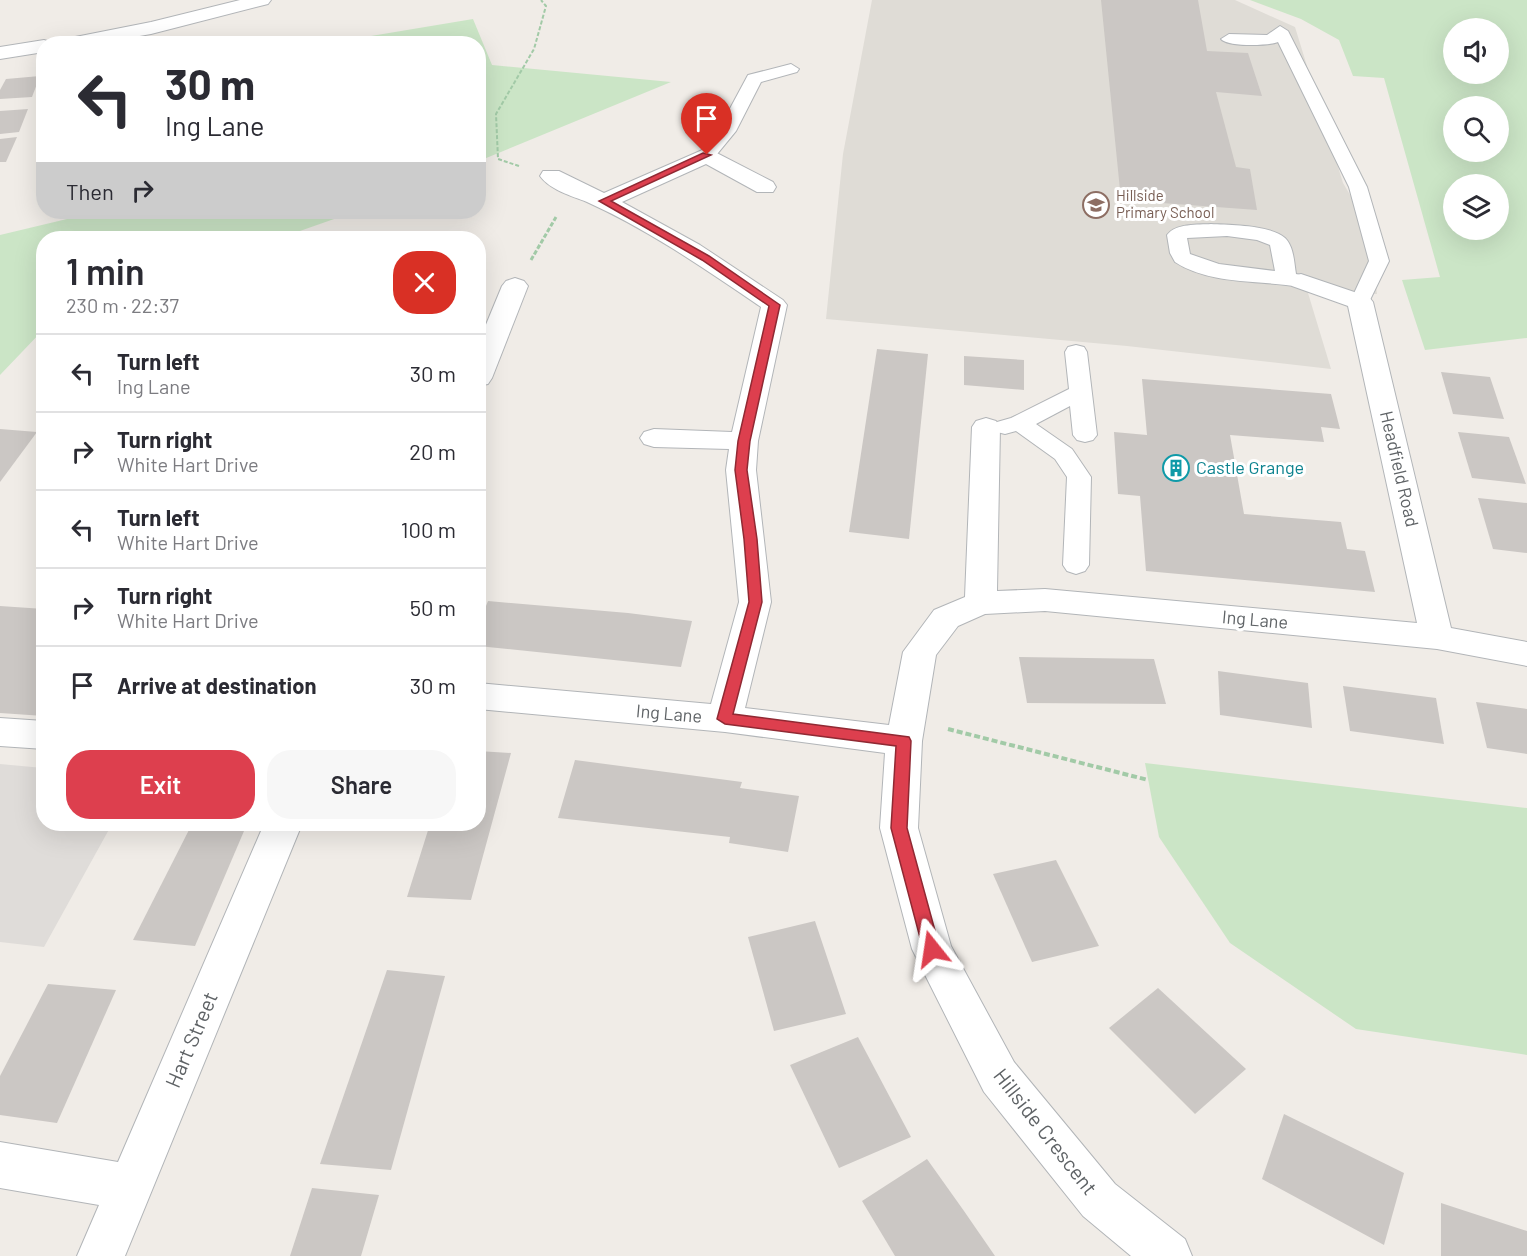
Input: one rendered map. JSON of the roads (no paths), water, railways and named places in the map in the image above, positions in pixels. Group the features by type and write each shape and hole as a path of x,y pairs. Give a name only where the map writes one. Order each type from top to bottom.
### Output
{"street":[{"path":"104,36 151,28 262,0"},
{"path":"0,53 36,47"},
{"path":"604,201 707,155 765,187"},
{"path":"551,176 573,190 604,201 705,258 774,305 744,441 741,470 751,539 755,602 725,719"},
{"path":"1294,279 1360,302"},
{"path":"486,358 515,286"},
{"name":"Headfield Road","path":"1360,302 1437,637"},
{"path":"981,603 987,427"},
{"path":"654,438 744,441"},
{"name":"Ing Lane","path":"486,697 725,719 906,730 920,652 946,618 981,603 1046,600 1437,637 1527,654"},
{"name":"Hillside Crescent","path":"906,730 899,828 932,949 999,1077 1099,1200 1168,1256"},
{"path":"0,732 36,734"},
{"name":"Hart Street","path":"101,1256 280,831"},
{"path":"0,1164 130,1187"}],"lane":[{"path":"1230,39 1271,40 1280,31 1358,187 1379,261 1360,302"},
{"path":"707,155 727,131 754,79 791,69"},
{"path":"1195,230 1260,234 1276,240 1281,246 1294,279 1207,270 1189,264 1181,256 1177,236 1184,231 1195,230"},
{"path":"1076,352 1084,435"},
{"path":"987,427 1007,427 1019,423 1080,392"},
{"path":"1019,423 1064,454 1079,477 1076,565"}],"place":[{"name":"Hillside Primary School","path":"1096,205"},
{"name":"Castle Grange","path":"1176,468"}]}
